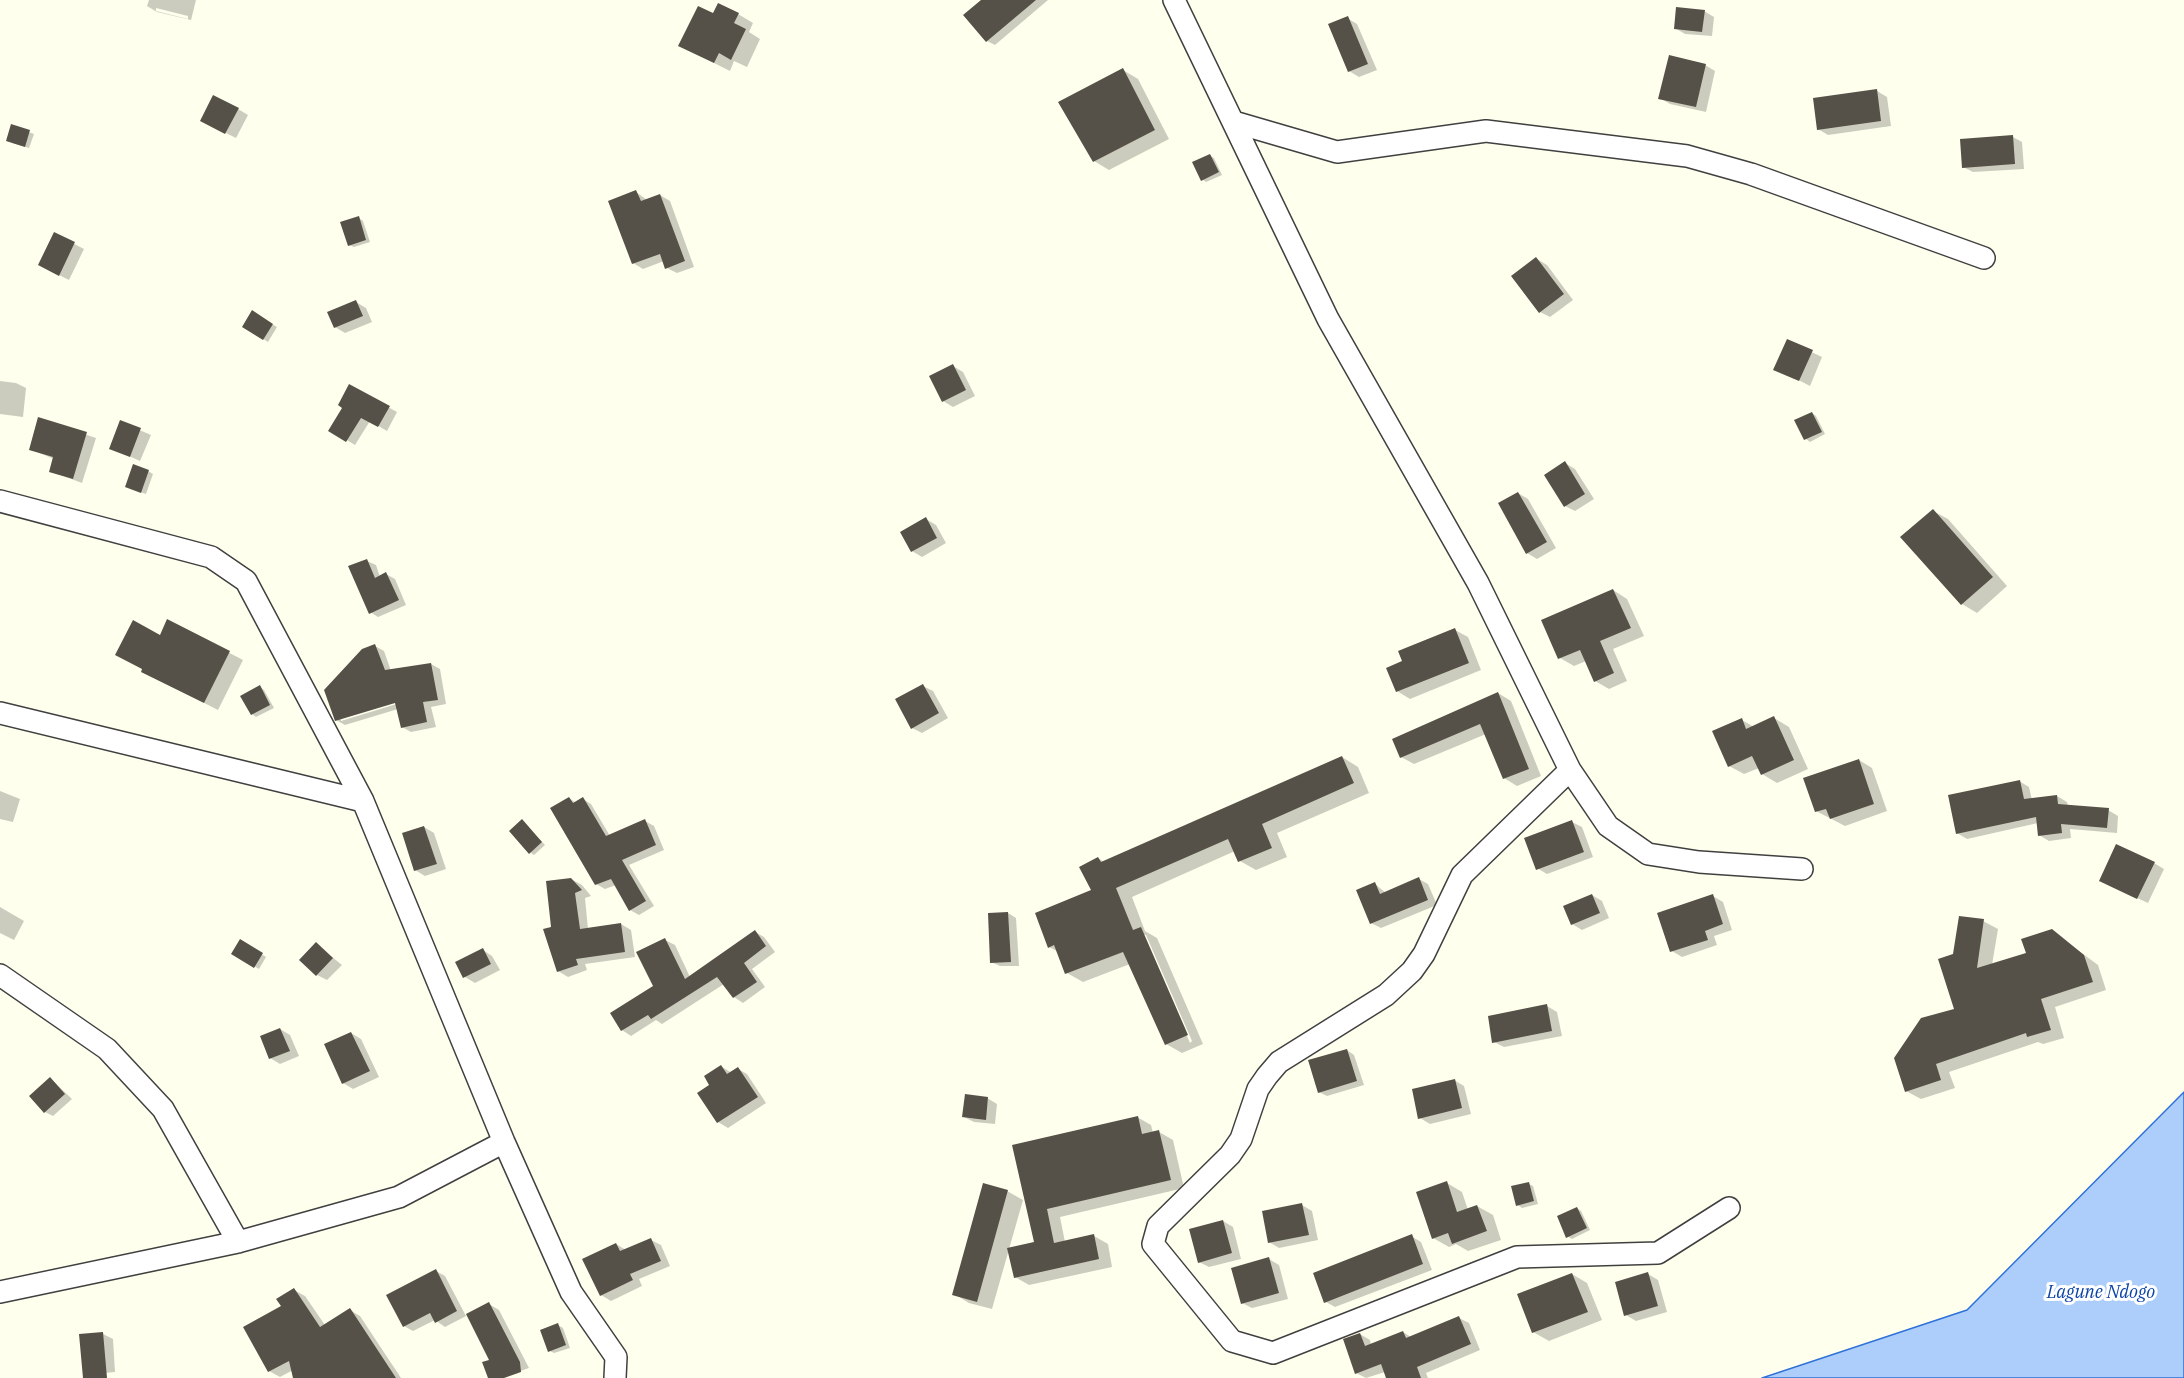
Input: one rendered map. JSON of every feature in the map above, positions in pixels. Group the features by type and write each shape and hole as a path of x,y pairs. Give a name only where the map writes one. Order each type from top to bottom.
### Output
{"street":[{"path":"1174,0 1328,319 1478,583 1570,770 1608,826 1648,854 1699,862 1802,869"},
{"path":"1234,122 1337,152 1486,130 1687,156 1751,174 1984,258"},
{"path":"0,501 210,557 246,581 363,801 504,1142 571,1293 616,1357 615,1378"},
{"path":"0,713 363,801"},
{"path":"1570,770 1462,875 1424,954 1412,971 1386,995 1279,1062 1258,1089 1241,1139 1230,1155 1158,1226 1153,1244 1232,1341 1273,1353 1517,1257 1658,1253 1729,1208"},
{"path":"0,975 108,1049 163,1109 238,1242"},
{"path":"0,1292 238,1242 399,1197 504,1142"}],"water":[{"name":"Lagune Ndogo","path":"2184,1092 2184,1378 1762,1378 1967,1310"}],"building":[{"path":"981,0 1036,0 986,42 963,15"},
{"path":"718,3 739,13 734,23 746,29 731,60 719,53 714,63 678,46 698,6 713,13"},
{"path":"1676,7 1705,10 1702,32 1674,29"},
{"path":"1348,16 1368,64 1348,72 1328,24"},
{"path":"1669,55 1706,64 1696,107 1658,99"},
{"path":"1123,68 1155,130 1093,162 1058,102"},
{"path":"1877,89 1881,121 1817,130 1813,98"},
{"path":"213,95 239,108 225,134 200,121"},
{"path":"11,124 30,130 25,147 6,141"},
{"path":"2013,135 2015,164 1962,168 1960,139"},
{"path":"1210,154 1219,172 1201,181 1192,162"},
{"path":"636,190 641,201 660,194 685,261 665,269 660,254 632,264 608,201"},
{"path":"359,216 366,240 348,246 340,222"},
{"path":"54,232 75,242 59,276 38,265"},
{"path":"1536,257 1564,294 1539,313 1511,276"},
{"path":"356,300 363,316 334,328 327,312"},
{"path":"252,310 273,324 263,340 242,327"},
{"path":"1787,339 1813,350 1799,381 1773,370"},
{"path":"953,364 966,390 942,402 929,376"},
{"path":"349,384 390,406 378,427 361,418 346,442 328,431 342,408 338,405"},
{"path":"1812,412 1822,432 1804,440 1794,420"},
{"path":"38,417 87,432 73,479 49,472 53,457 29,450"},
{"path":"120,420 141,428 130,457 109,449"},
{"path":"1565,461 1585,494 1564,507 1544,475"},
{"path":"133,464 149,470 141,493 125,487"},
{"path":"1518,492 1547,542 1526,554 1498,503"},
{"path":"1933,509 1993,577 1961,605 1900,537"},
{"path":"926,517 937,538 911,552 900,532"},
{"path":"367,559 375,578 386,572 399,600 369,614 348,566"},
{"path":"1613,589 1631,628 1600,641 1614,673 1594,682 1580,650 1558,659 1541,620"},
{"path":"167,619 230,651 204,703 141,672 142,669 115,655 133,620 160,635"},
{"path":"1455,628 1469,663 1396,692 1386,668 1402,661 1398,651"},
{"path":"375,644 385,670 431,663 438,700 423,702 427,722 401,728 395,703 335,721 324,690 362,649"},
{"path":"923,684 939,713 911,729 895,699"},
{"path":"260,685 270,705 251,715 240,696"},
{"path":"1498,692 1529,769 1503,779 1480,724 1400,758 1392,739"},
{"path":"1774,716 1794,760 1761,775 1752,756 1728,767 1712,731 1742,718 1746,729"},
{"path":"1342,756 1354,783 1262,824 1272,848 1238,862 1228,839 1116,888 1133,930 1141,927 1188,1035 1165,1045 1123,952 1065,974 1054,945 1048,948 1035,913 1091,890 1079,867 1098,857 1101,862"},
{"path":"1859,759 1874,804 1830,819 1826,809 1815,812 1803,778"},
{"path":"2020,780 2024,799 2057,795 2058,804 2109,808 2107,828 2061,824 2062,833 2038,836 2036,817 1956,834 1948,795"},
{"path":"569,797 573,803 583,797 606,836 645,819 656,845 622,860 646,901 629,911 611,879 595,885 550,808"},
{"path":"522,819 542,842 529,854 509,831"},
{"path":"1572,820 1584,852 1536,870 1524,838"},
{"path":"424,826 437,864 414,871 402,833"},
{"path":"2116,844 2155,862 2137,899 2099,881"},
{"path":"1419,877 1428,900 1370,924 1356,890 1375,882 1380,894"},
{"path":"571,878 582,890 575,893 580,929 621,923 625,952 576,959 578,965 557,972 543,929 551,927 546,881"},
{"path":"1592,894 1600,913 1571,925 1563,906"},
{"path":"1713,894 1723,924 1705,931 1708,940 1670,952 1657,913"},
{"path":"1008,912 1011,962 990,963 988,913"},
{"path":"1959,916 1984,919 1977,968 2026,953 2021,939 2052,929 2084,955 2093,982 2041,999 2051,1030 2027,1037 2026,1033 1936,1064 1941,1080 1905,1092 1894,1058 1921,1018 1954,1009 1938,959 1953,954"},
{"path":"755,930 766,946 744,963 757,982 733,998 717,977 651,1019 648,1015 621,1031 610,1013 653,986 636,952 665,938 685,979"},
{"path":"240,939 263,953 254,968 231,954"},
{"path":"316,942 333,958 316,976 299,960"},
{"path":"483,948 491,964 463,978 455,962"},
{"path":"1547,1004 1552,1031 1492,1043 1488,1016"},
{"path":"280,1028 290,1051 269,1059 260,1036"},
{"path":"351,1032 370,1071 342,1084 324,1044"},
{"path":"1347,1049 1357,1081 1318,1093 1308,1060"},
{"path":"721,1065 727,1074 738,1067 758,1097 717,1123 697,1093 709,1085 704,1076"},
{"path":"50,1077 65,1094 44,1113 29,1096"},
{"path":"1455,1079 1462,1108 1418,1119 1412,1089"},
{"path":"965,1094 988,1097 986,1120 962,1117"},
{"path":"1138,1116 1142,1134 1159,1130 1171,1180 1047,1209 1054,1243 1094,1234 1099,1259 1014,1278 1007,1248 1034,1242 1012,1145"},
{"path":"1447,1181 1457,1212 1477,1205 1487,1231 1452,1244 1448,1233 1432,1239 1416,1192"},
{"path":"1529,1182 1534,1201 1516,1206 1511,1186"},
{"path":"983,1183 1008,1190 977,1302 952,1295"},
{"path":"1302,1203 1309,1235 1268,1243 1262,1211"},
{"path":"1577,1207 1587,1228 1566,1238 1557,1216"},
{"path":"1223,1220 1232,1253 1198,1263 1189,1229"},
{"path":"1412,1234 1423,1264 1324,1303 1313,1273"},
{"path":"651,1238 661,1261 630,1274 633,1280 600,1296 582,1259 616,1243 620,1251"},
{"path":"1269,1257 1279,1293 1241,1304 1231,1268"},
{"path":"436,1269 457,1311 435,1323 430,1313 403,1327 386,1295"},
{"path":"1648,1272 1658,1306 1624,1316 1615,1282"},
{"path":"1572,1273 1588,1312 1532,1333 1517,1294"},
{"path":"294,1288 320,1327 350,1308 396,1378 293,1378 289,1361 268,1372 243,1327 281,1306 276,1299"},
{"path":"489,1302 520,1362 521,1372 504,1378 488,1378 482,1362 489,1360 466,1314"},
{"path":"1459,1316 1471,1344 1417,1367 1421,1378 1386,1378 1381,1364 1355,1374 1343,1339 1360,1333 1365,1346 1403,1331 1406,1338"},
{"path":"558,1323 566,1345 548,1352 540,1330"},
{"path":"103,1332 107,1378 83,1378 79,1334"}]}
